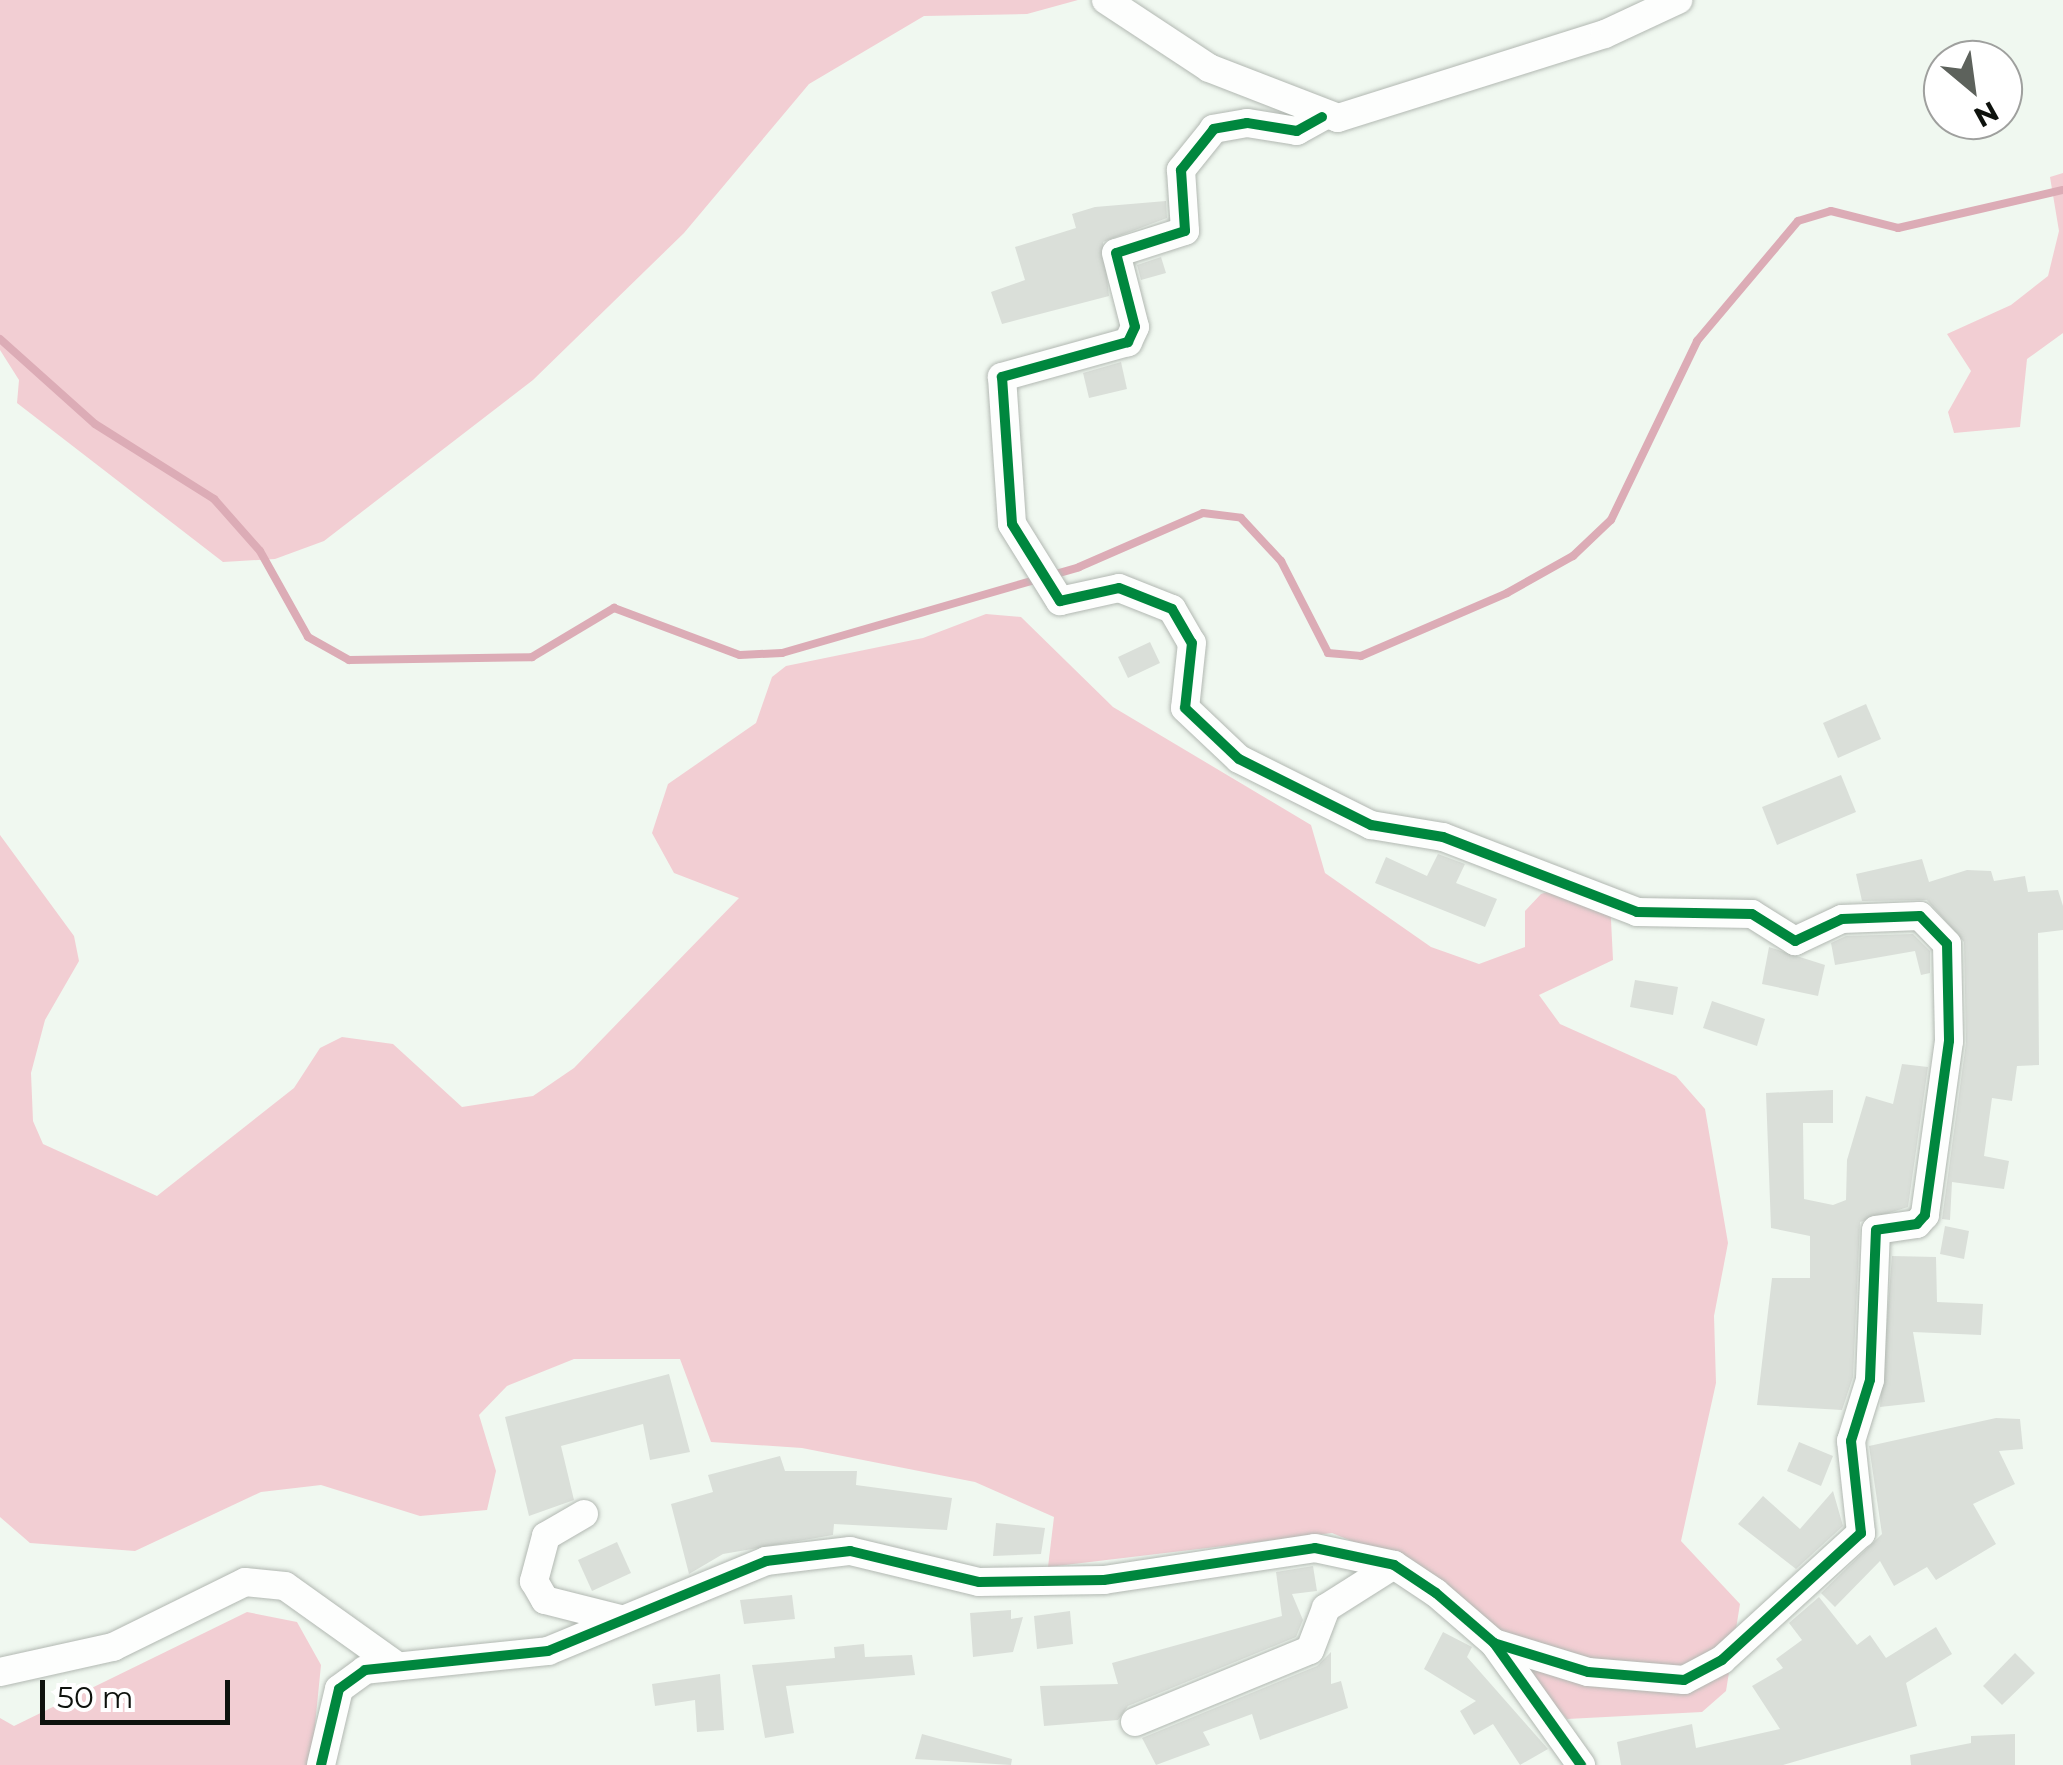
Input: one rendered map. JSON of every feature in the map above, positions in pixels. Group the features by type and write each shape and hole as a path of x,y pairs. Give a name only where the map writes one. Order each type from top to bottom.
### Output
{"street":[{"path":"1106,0 1209,68 1322,117"},
{"path":"1494,1643 1588,1672 1684,1680 1722,1660 1861,1533 1851,1441 1870,1380 1876,1230 1917,1224 1925,1214 1949,1041 1944,934 1920,916 1848,918 1795,941 1752,914 1636,912 1443,837 1371,824 1239,759 1185,708 1192,642 1172,609 1118,588 1060,601 1034,567 1004,490 1002,377 1128,342 1134,327 1116,253 1185,230 1181,170 1214,130 1246,123 1297,131 1322,117 1606,34 1678,0"},
{"path":"584,1514 546,1536 534,1581 545,1600 620,1619"},
{"path":"321,1765 339,1689 394,1663 548,1651 766,1561 850,1550 978,1582 1104,1580 1315,1548 1394,1564 1494,1643 1581,1765"},
{"path":"1136,1722 1310,1650 1326,1608 1394,1564"},
{"path":"0,1672 113,1647 245,1582 285,1586 394,1663"}],"shaded area":[{"path":"0,0 1078,0 1027,14 924,16 809,84 684,233 533,380 324,541 275,559 223,562 17,403 19,380 0,350"},
{"path":"2063,173 2063,333 2027,359 2020,427 1954,433 1948,412 1971,371 1947,334 2011,305 2048,276 2059,231 2050,177"},
{"path":"986,614 1021,617 1113,707 1311,825 1325,873 1431,947 1479,964 1525,947 1525,911 1541,894 1578,883 1610,900 1613,960 1539,995 1560,1024 1676,1076 1705,1109 1728,1243 1714,1316 1716,1383 1681,1541 1740,1604 1726,1691 1702,1712 1567,1719 1435,1575 1332,1533 1048,1567 1054,1517 975,1482 802,1448 711,1442 680,1359 574,1359 507,1386 479,1415 496,1471 487,1510 420,1516 321,1485 261,1492 135,1551 30,1543 0,1517 0,835 74,936 79,961 45,1020 31,1073 33,1121 43,1144 157,1196 294,1088 320,1048 342,1037 393,1044 462,1107 533,1096 574,1068 739,898 674,873 652,833 668,784 756,723 772,677 786,666 923,638"},
{"path":"247,1612 297,1622 321,1665 311,1765 0,1765 0,1718 14,1726"}],"building":[{"path":"1166,201 1167,218 1103,242 1109,296 1002,324 991,292 1025,280 1015,247 1076,228 1072,214 1095,207"},
{"path":"1161,257 1166,273 1141,280 1137,265"},
{"path":"1121,362 1127,389 1089,398 1083,373"},
{"path":"1150,642 1160,663 1128,678 1118,657"},
{"path":"1866,704 1881,739 1838,758 1823,723"},
{"path":"1841,775 1856,812 1777,845 1762,807"},
{"path":"1438,854 1465,864 1456,883 1497,899 1485,927 1375,883 1386,857 1427,876"},
{"path":"1922,859 1929,882 1967,870 1991,871 1994,881 2025,876 2028,892 2058,890 2063,906 2063,930 2038,933 2039,1065 2017,1066 2012,1101 1992,1098 1984,1156 2009,1161 2004,1189 1952,1182 1950,1220 1942,1219 1966,1043 1964,942 1927,900 1862,901 1856,874"},
{"path":"1913,934 1930,951 1930,973 1921,975 1915,951 1835,965 1831,943 1846,936"},
{"path":"1769,947 1825,965 1818,996 1762,984"},
{"path":"1635,980 1678,987 1673,1015 1630,1007"},
{"path":"1712,1001 1765,1019 1757,1046 1703,1028"},
{"path":"1902,1064 1928,1067 1908,1207 1860,1222 1853,1377 1842,1410 1757,1405 1772,1278 1810,1278 1810,1236 1771,1228 1766,1093 1833,1090 1833,1123 1803,1123 1804,1199 1833,1205 1846,1200 1847,1160 1866,1096 1893,1104"},
{"path":"1945,1226 1969,1231 1964,1259 1940,1254"},
{"path":"1892,1256 1936,1257 1937,1302 1983,1304 1981,1335 1913,1332 1925,1402 1880,1407"},
{"path":"669,1374 690,1452 650,1460 643,1424 561,1446 574,1500 529,1516 505,1417"},
{"path":"1996,1418 2020,1419 2023,1449 1999,1451 2015,1484 1973,1504 1996,1544 1936,1580 1927,1567 1894,1586 1880,1561 1835,1607 1821,1593 1882,1534 1869,1446"},
{"path":"1799,1442 1833,1456 1821,1486 1787,1471"},
{"path":"780,1456 785,1471 857,1471 856,1485 952,1498 947,1530 834,1524 833,1535 723,1554 689,1574 671,1504 713,1492 708,1475"},
{"path":"1833,1491 1843,1526 1796,1569 1738,1524 1763,1496 1800,1529"},
{"path":"996,1523 1045,1528 1041,1554 993,1556"},
{"path":"617,1542 631,1573 592,1591 578,1560"},
{"path":"1313,1566 1317,1591 1292,1594 1303,1620 1296,1637 1128,1706 1118,1720 1044,1726 1040,1686 1118,1684 1112,1663 1282,1616 1276,1572"},
{"path":"792,1595 795,1619 744,1624 740,1600"},
{"path":"1819,1597 1857,1645 1870,1635 1886,1658 1936,1627 1952,1654 1906,1683 1917,1726 1783,1765 1621,1765 1617,1742 1692,1724 1696,1748 1780,1729 1752,1686 1783,1668 1776,1659 1802,1640 1789,1623"},
{"path":"1011,1610 1011,1619 1023,1617 1013,1652 973,1657 970,1613"},
{"path":"1070,1611 1073,1644 1037,1649 1034,1616"},
{"path":"1443,1632 1472,1647 1467,1657 1548,1749 1520,1765 1493,1724 1474,1735 1460,1711 1476,1701 1424,1669"},
{"path":"864,1644 865,1657 912,1655 915,1675 786,1686 794,1733 765,1738 752,1665 835,1658 834,1647"},
{"path":"1331,1652 1331,1684 1341,1681 1348,1708 1260,1740 1252,1714 1203,1732 1210,1745 1156,1765 1142,1738 1317,1666"},
{"path":"2015,1653 2035,1673 2002,1705 1983,1686"},
{"path":"720,1674 724,1730 697,1732 695,1700 655,1706 652,1684"},
{"path":"922,1734 1012,1759 1011,1765 915,1759"},
{"path":"2015,1734 2015,1765 1911,1765 1910,1755 1971,1743 1971,1736"}],"waterway":[{"path":"0,339 95,424 214,499 260,551 308,637 349,660 532,657 614,608 740,655 782,653 1079,567 1203,513 1241,518 1281,561 1328,653 1361,656 1507,593 1573,556 1611,520 1697,341 1798,221 1831,211 1898,228 2063,190"}],"cycle path":[{"path":"1322,117 1297,131 1247,123 1214,129 1181,170 1185,231 1116,253 1135,327 1128,342 1002,377 1012,524 1060,601 1119,588 1172,609 1192,643 1185,708 1239,759 1371,825 1443,837 1637,912 1752,914 1795,941 1842,919 1920,916 1947,944 1949,1041 1925,1215 1917,1224 1876,1230 1870,1380 1851,1441 1861,1533 1722,1660 1684,1680 1588,1672 1494,1643"},
{"path":"321,1765 339,1689 365,1670 548,1651 766,1561 850,1551 979,1582 1104,1580 1315,1548 1394,1565 1436,1593 1494,1643 1581,1765"}]}
